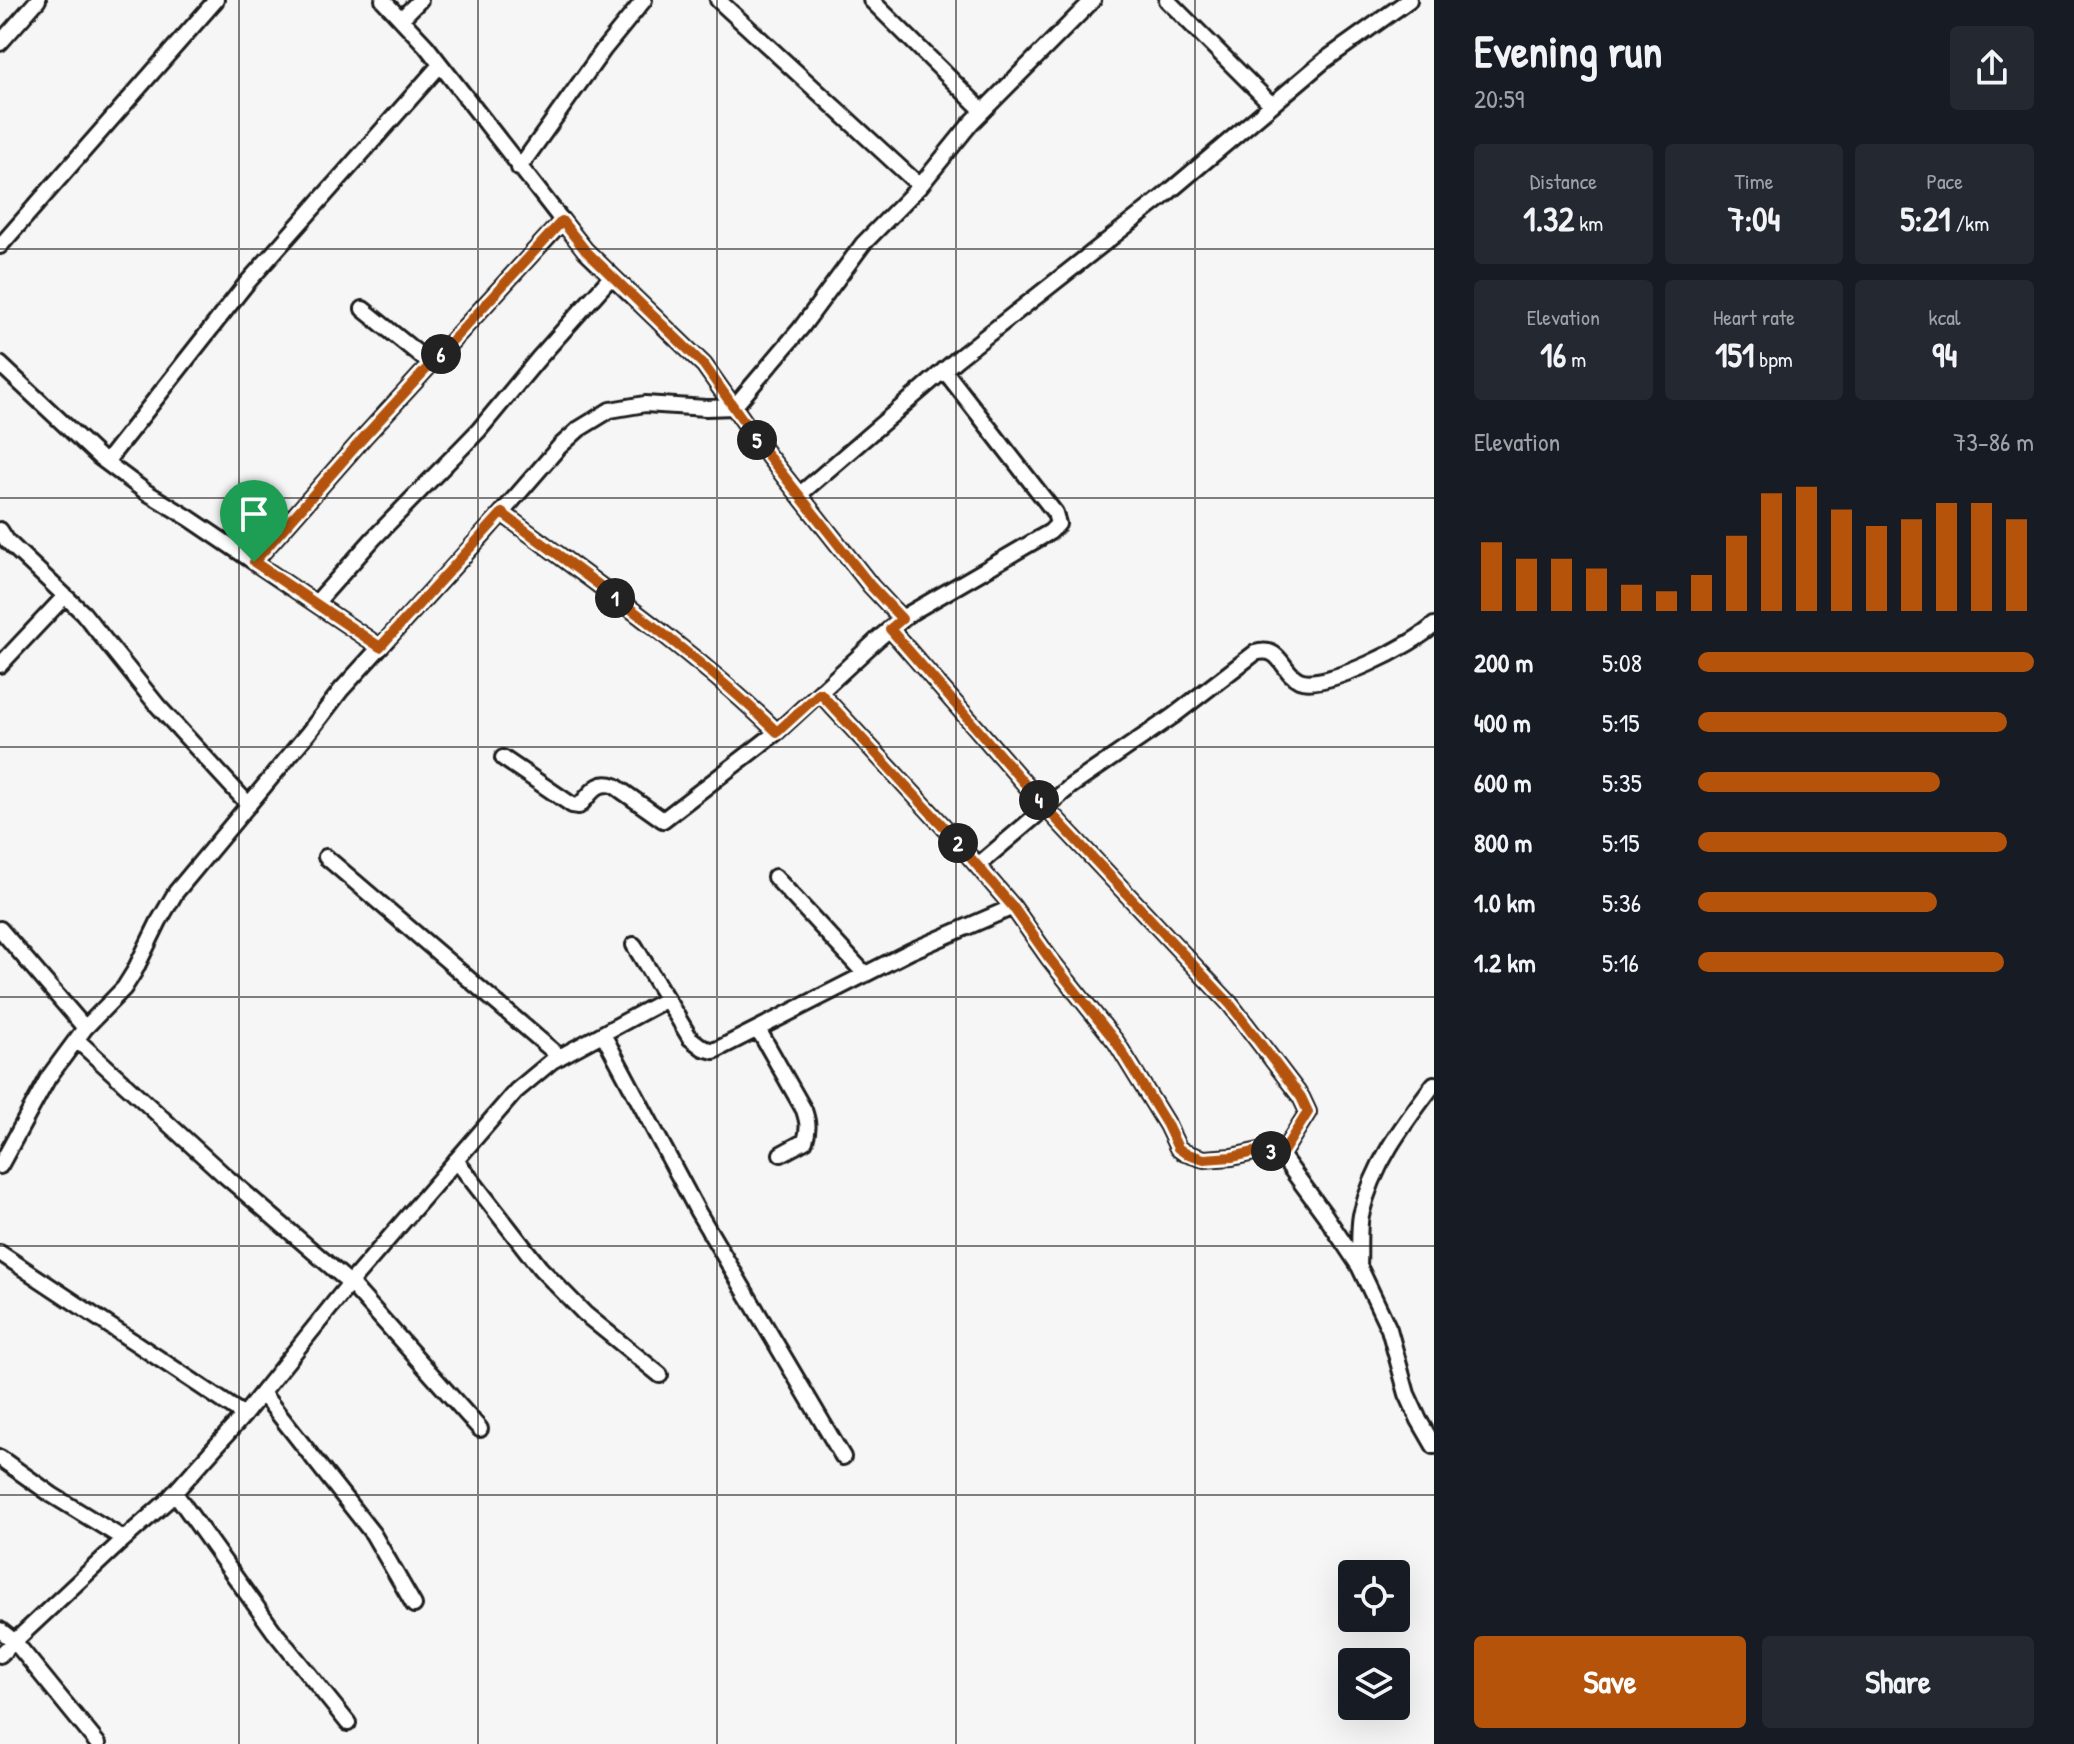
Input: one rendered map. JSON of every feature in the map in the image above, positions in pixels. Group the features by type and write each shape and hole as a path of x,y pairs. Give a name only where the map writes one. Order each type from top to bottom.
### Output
{"street":[{"path":"0,43 38,0"},
{"path":"0,246 216,0"},
{"path":"383,0 440,65 585,250 704,365 799,495 871,586 902,619"},
{"path":"401,19 420,0"},
{"path":"519,168 604,49 644,0"},
{"path":"718,0 920,186"},
{"path":"871,0 983,111"},
{"path":"0,1166 48,1078 81,1034 124,988 176,892 333,700 559,447 579,429 610,410 645,404 734,407 801,328 863,244 920,186 971,123 1093,0"},
{"path":"1167,0 1272,105"},
{"path":"799,495 944,370 1175,187 1388,5 1409,0"},
{"path":"106,462 246,284 440,65"},
{"path":"254,562 562,221"},
{"path":"316,603 373,539 479,430 612,276"},
{"path":"363,309 431,364"},
{"path":"0,364 106,462 146,492 380,647"},
{"path":"503,758 572,805 579,806 600,784 606,782 663,820 777,732 902,619 1050,532 1058,524 1055,513 944,370"},
{"path":"502,513 654,627 740,696 777,732"},
{"path":"0,530 7,541 83,613 157,705 249,805"},
{"path":"0,665 65,596"},
{"path":"978,865 1098,766 1173,716 1255,653 1268,652 1277,656 1294,676 1309,682 1331,678 1385,657 1434,625"},
{"path":"890,629 1045,807 1230,1004 1301,1097 1308,1112 1281,1155"},
{"path":"820,693 1013,907 1116,1042 1178,1148 1204,1159 1268,1149 1281,1155 1359,1266 1389,1329 1407,1394 1434,1446"},
{"path":"326,857 560,1057"},
{"path":"775,877 865,974"},
{"path":"634,945 690,1038 708,1050 719,1050 911,951 1013,907"},
{"path":"0,929 81,1034 223,1174 350,1283 480,1429"},
{"path":"0,1655 175,1493 516,1091 560,1057 667,999"},
{"path":"758,1029 804,1110 809,1129 805,1141 781,1154"},
{"path":"603,1034 698,1212 843,1457"},
{"path":"1359,1266 1361,1217 1372,1179 1387,1150 1434,1084"},
{"path":"456,1160 540,1268 585,1314 660,1375"},
{"path":"0,1253 244,1415"},
{"path":"262,1393 373,1534 414,1605"},
{"path":"0,1458 52,1495 124,1539"},
{"path":"175,1493 273,1630 348,1723"},
{"path":"0,1630 15,1642 98,1744"}],"route":[{"path":"562,221 585,250 704,365 769,457 871,586 902,619 890,629 1045,807 1230,1004 1301,1097 1308,1112 1303,1122 1281,1155 1268,1149 1204,1159 1178,1148 1116,1042 1013,907 820,693 777,732 740,696 654,627 502,513 380,647 254,562 562,221"}]}
